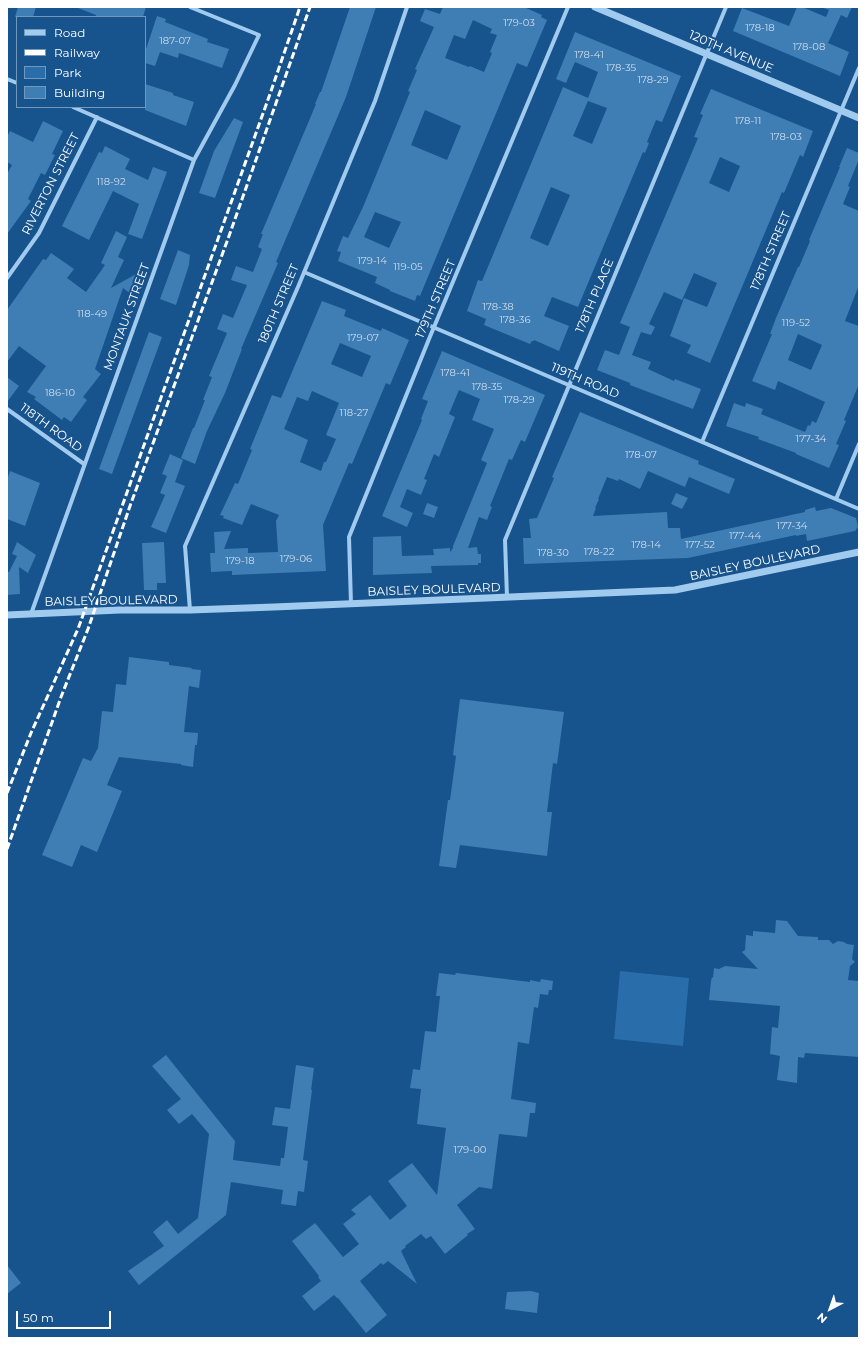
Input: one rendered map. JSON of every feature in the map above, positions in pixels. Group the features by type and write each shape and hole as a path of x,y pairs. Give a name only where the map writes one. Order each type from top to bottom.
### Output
{"street":[{"name":"MONTAUK STREET","path":"30,614 194,160 235,85 259,35 190,7"},
{"name":"180TH STREET","path":"190,610 185,546 304,272 375,101 407,7"},
{"name":"179TH STREET","path":"350,604 349,537 434,328 568,7"},
{"name":"120TH AVENUE","path":"595,7 859,118"},
{"name":"178TH PLACE","path":"506,598 505,540 726,7"},
{"name":"178TH STREET","path":"702,442 859,68"},
{"path":"75,108 194,160"},
{"name":"RIVERTON STREET","path":"7,278 40,233 97,117"},
{"name":"119TH ROAD","path":"304,272 859,509"},
{"name":"118TH ROAD","path":"7,409 84,464"},
{"path":"836,499 859,444"},
{"name":"BAISLEY BOULEVARD","path":"7,615 120,610 190,610 675,590 859,552"}],"green space":[{"path":"620,971 689,978 683,1046 614,1039"}],"building":[{"path":"18,7 36,7 33,16 15,17"},
{"path":"146,7 143,16 96,16 78,8"},
{"path":"350,7 376,7 346,97 276,262 278,263 241,349 225,393 207,431 195,464 181,458 205,400 203,400 212,377 209,376 227,333 217,329 223,314 233,318 247,285 231,280 236,266 253,272 262,249 258,247 263,234 261,234 321,92"},
{"path":"443,7 524,7 542,15 541,17 547,20 527,67 517,63 420,296 417,295 415,301 375,283 377,277 338,261 341,252 337,251 343,236 348,238 363,207 410,92 408,91 417,70 415,69 434,27 420,21 425,9 440,14","holes":["473,20 492,29 490,33 497,35 490,52 492,53 484,72 445,58 454,35 465,39","425,110 461,126 447,160 411,145","375,212 401,222 389,248 364,237"]},
{"path":"797,7 802,7 826,17 829,10 821,7 852,7 847,18 841,15 828,43 849,52 840,76 733,31 742,8 789,26"},
{"path":"157,16 166,19 165,22 208,39 207,42 229,49 222,68 179,53 178,58 160,52 155,66 146,63 146,49"},
{"path":"575,32 681,76 662,122 656,120 647,142 649,143 645,153 643,152 578,307 552,297 544,316 569,326 559,351 534,340 530,344 484,325 486,319 467,311 478,280 482,281 563,87 588,98 598,72 575,62 566,83 556,79","holes":["588,101 607,108 592,144 573,136","551,187 570,195 548,246 530,238"]},
{"path":"146,84 194,102 186,126 145,110"},
{"path":"711,89 813,131 803,157 800,155 784,193 782,192 710,363 687,353 691,345 670,336 684,298 707,307 717,283 694,273 682,300 664,292 649,324 655,327 651,335 641,332 632,355 651,362 648,369 674,381 675,379 701,389 693,409 630,385 630,383 597,370 605,350 619,355 630,327 620,323 698,138 694,137 703,115 700,114","holes":["720,157 740,166 729,192 709,183"]},
{"path":"234,118 243,122 215,198 199,193 214,151"},
{"path":"43,121 63,131 52,154 55,155 45,175 41,173 28,199 31,201 7,234 7,174 12,165 7,162 7,137 10,131 33,142"},
{"path":"105,146 130,159 125,169 148,180 153,167 167,172 142,239 128,234 139,204 113,191 89,240 62,226 99,152 102,153"},
{"path":"847,148 859,153 859,159 848,186 850,187 843,204 859,211 859,285 845,321 859,326 859,384 844,420 846,421 836,444 839,445 829,468 796,453 758,439 759,437 726,426 734,403 745,407 746,403 763,409 761,414 805,432 808,425 810,426 812,421 816,423 825,402 778,381 775,390 752,381 772,334 770,334 776,318 810,241 809,240","holes":["798,334 822,345 811,370 788,360"]},
{"path":"116,231 127,237 118,257 124,260 111,288 138,273 131,294 123,288 95,369 101,374 83,397 87,400 71,422 64,417 62,420 34,399 36,397 27,392 46,366 19,346 7,362 7,310 43,259 46,260 51,253 74,269 67,278 86,292 105,265 101,263"},
{"path":"178,250 190,255 189,265 176,305 160,299"},
{"path":"322,301 346,310 344,316 381,331 382,328 409,340 390,385 386,383 352,464 349,463 323,525 326,571 232,575 232,571 211,572 210,553 215,553 214,532 231,531 224,549 248,548 248,553 278,552 276,521 279,515 251,504 242,525 223,518 224,516 220,515 235,483 238,484 252,450 250,449 272,395 281,398","holes":["340,343 371,356 362,377 331,364","312,391 339,403 326,435 336,439 321,471 300,462 308,440 284,429 297,397 308,401"]},
{"path":"149,332 162,337 112,474 99,469"},
{"path":"442,351 545,395 525,442 521,440 512,460 509,459 490,506 492,507 487,520 479,517 468,548 477,547 478,554 481,554 481,563 478,563 478,565 431,566 432,573 373,575 373,537 401,536 402,556 434,555 433,549 450,548 450,552 453,548 487,463 481,460 494,429 472,420 480,399 459,390 449,414 455,417 439,457 434,454 424,479 427,480 421,495 407,489 400,507 413,513 407,527 382,516 422,420 421,419 428,401 422,399"},
{"path":"7,377 19,386 7,402"},
{"path":"580,412 699,461 698,464 735,479 729,494 689,477 685,487 648,471 640,489 619,479 618,481 607,477 593,516 667,512 668,528 680,528 681,539 805,512 805,510 815,507 816,511 831,508 856,518 858,527 855,531 807,541 806,534 796,535 688,558 524,564 523,538 531,538 529,519 537,518 554,478 552,477"},
{"path":"170,454 183,460 175,482 185,486 166,533 151,527 165,495 160,493 167,476 162,474"},
{"path":"10,471 40,483 25,526 7,519 7,480"},
{"path":"676,493 688,498 682,509 671,504"},
{"path":"427,503 438,507 434,518 423,514"},
{"path":"17,542 36,555 28,573 19,567 20,594 7,595 7,572 9,572 17,556 12,554"},
{"path":"164,542 166,583 157,583 157,590 144,590 142,543"},
{"path":"129,657 169,662 169,665 201,670 199,688 189,686 184,732 198,733 197,745 195,745 193,767 181,764 119,757 107,785 122,791 97,852 81,845 72,867 42,855 83,758 91,761 98,748 102,711 113,712 116,684 126,685"},
{"path":"460,699 564,712 557,764 553,763 547,812 552,812 547,856 460,845 456,868 439,866 456,756 453,755"},
{"path":"776,920 787,921 798,936 818,937 818,940 829,940 833,944 838,941 854,945 852,959 855,962 850,966 848,980 859,981 859,1057 805,1053 804,1058 798,1057 797,1083 777,1080 780,1056 770,1054 772,1027 778,1028 780,1006 709,1000 714,968 719,969 725,966 758,969 742,952 745,950 746,935 753,936 753,931 775,933"},
{"path":"439,973 455,975 456,973 530,982 530,980 540,982 541,979 553,981 552,990 549,990 548,995 540,994 538,1008 534,1007 529,1044 518,1042 511,1099 536,1103 535,1113 530,1113 527,1137 499,1134 492,1189 479,1187 457,1205 475,1229 467,1234 468,1235 445,1254 431,1236 426,1239 421,1234 405,1246 406,1247 401,1251 417,1284 388,1261 383,1265 381,1263 360,1281 387,1315 366,1333 334,1295 314,1311 302,1296 321,1281 318,1277 319,1276 292,1241 315,1223 343,1257 359,1244 343,1224 356,1214 351,1210 370,1195 390,1220 407,1206 388,1181 412,1163 437,1195 446,1128 417,1124 421,1089 410,1088 413,1069 420,1070 425,1031 436,1032 440,996 436,996"},
{"path":"166,1055 235,1141 233,1160 280,1166 281,1158 284,1158 288,1127 272,1125 275,1107 290,1109 296,1065 314,1068 303,1160 308,1161 304,1192 298,1191 296,1206 281,1204 283,1190 231,1182 226,1215 139,1285 128,1271 164,1246 153,1232 167,1220 178,1234 198,1218 209,1134 192,1114 179,1124 167,1110 181,1099 152,1066"},
{"path":"7,1265 21,1283 7,1294"},
{"path":"531,1291 539,1293 537,1313 505,1309 507,1292"}],"railway":[{"path":"7,793 31,733 78,629 300,7"},
{"path":"7,849 61,697 88,629 130,506 229,236 310,7"}]}
